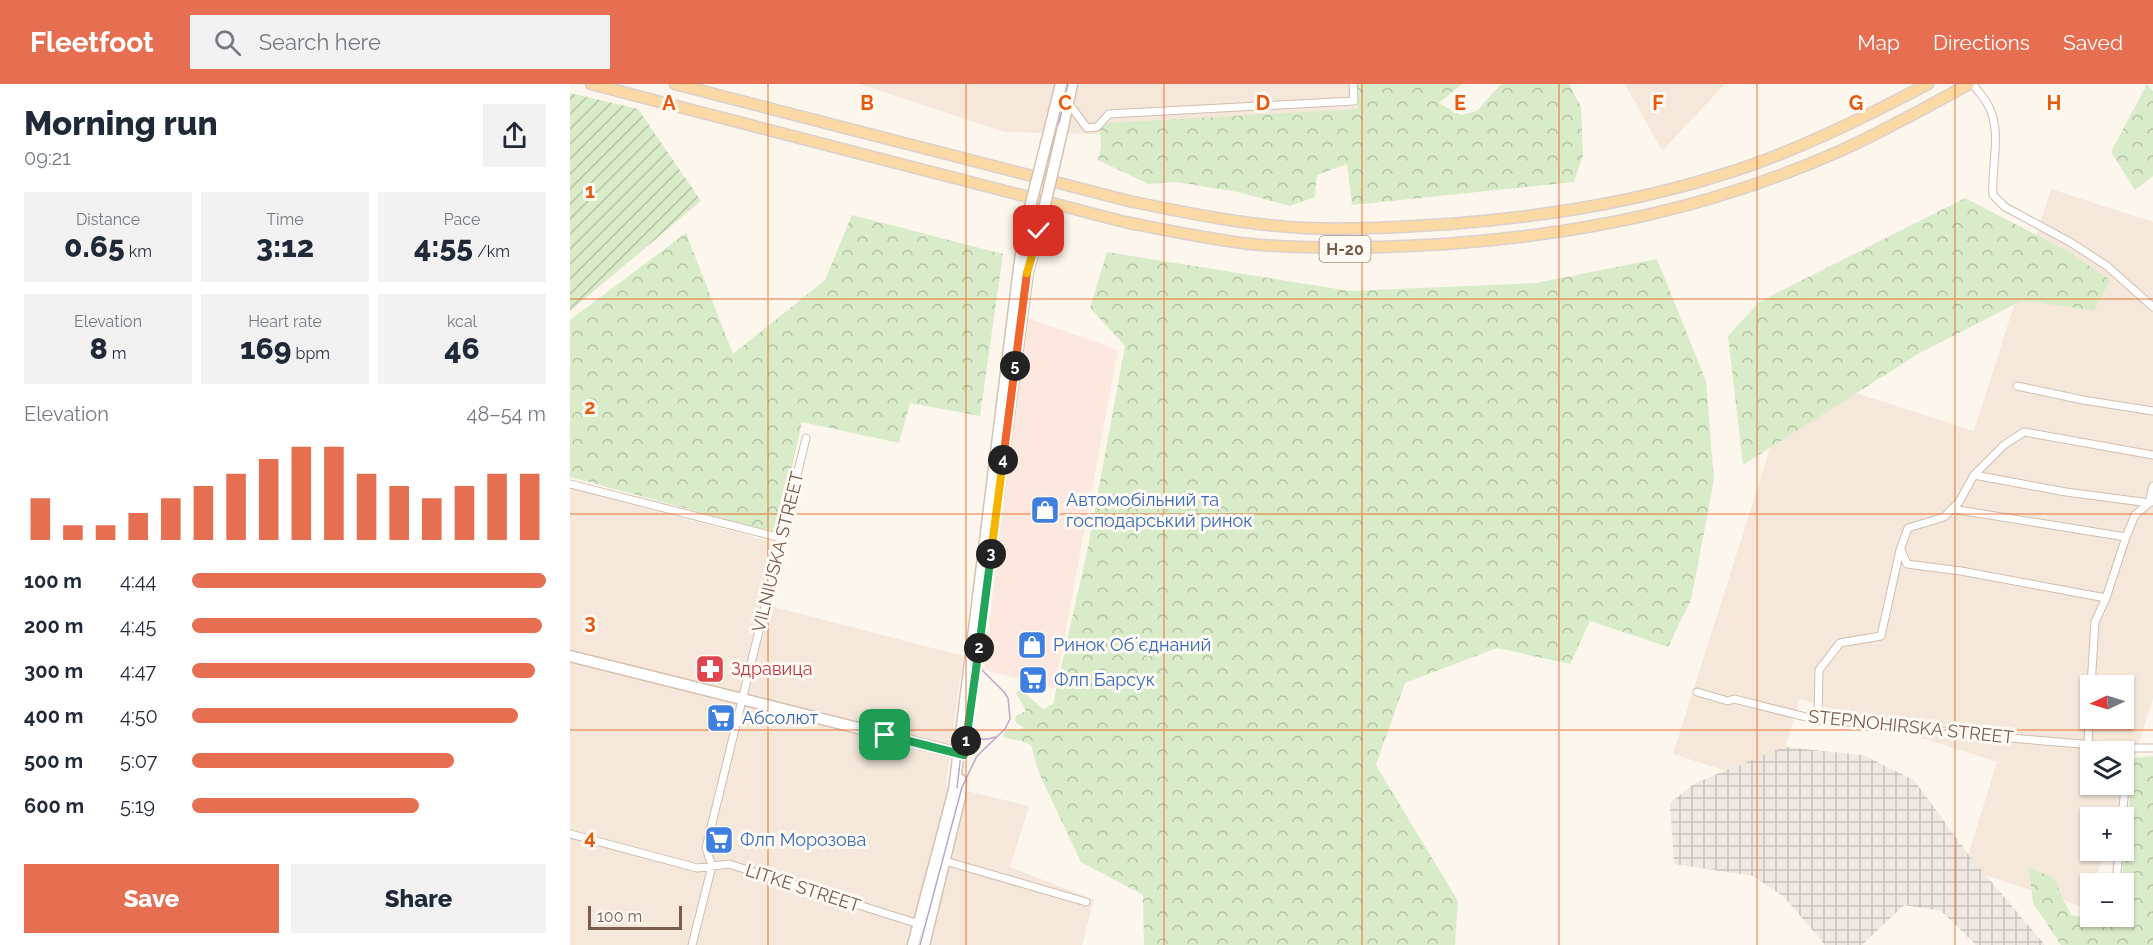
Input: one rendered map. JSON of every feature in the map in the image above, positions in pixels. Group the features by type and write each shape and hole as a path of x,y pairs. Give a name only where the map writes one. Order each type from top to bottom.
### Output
{"main road":[{"name":"Н-20","path":"591,84 1125,222 1249,243 1344,249 1454,243 1556,233 1655,214 1726,194 1841,150 1971,84"},
{"name":"Н-20","path":"675,84 1129,201 1190,214 1302,228 1396,228 1554,214 1646,196 1722,175 1777,155 1842,128 1928,84"},
{"path":"924,945 924,926 961,754 1023,269 1025,227 1061,84"},
{"path":"1023,269 1042,219 1072,84"},
{"path":"897,162 901,143"},
{"path":"570,656 961,754"},
{"path":"913,945 924,926 945,861 960,797 961,754"}],"street":[{"path":"1058,99 1066,107 1073,109 1087,128 1097,127 1109,114 1354,101 1353,84"},
{"path":"1971,84 1990,108 1993,119 1994,195 2005,207 2070,242 2107,266 2122,282 2153,307"},
{"path":"2017,386 2083,400 2153,411"},
{"path":"1818,720 1819,670 1840,643 1881,636 1900,550 1908,528 1944,517 1959,502 1974,475 2004,446 2024,432 2153,455"},
{"name":"VILNIUSKA STREET","path":"692,945 712,866 706,848 806,438"},
{"path":"1974,475 2066,492 2151,504"},
{"path":"570,484 781,538"},
{"path":"2092,675 2095,621 2106,598 2135,515 2151,504 2153,486"},
{"path":"1952,509 2126,537"},
{"path":"1900,550 1907,564 1961,571 2106,598"},
{"name":"STEPNOHIRSKA STREET","path":"1698,692 1728,701 1734,699 1818,720 2080,743"},
{"name":"STEPNOHIRSKA STREET","path":"2134,748 2153,748"},
{"name":"LITKE STREET","path":"570,834 697,868 729,864 924,926"},
{"path":"945,861 1086,902"}],"shaded area":[{"path":"859,84 1356,84 1357,140 1005,132"},
{"path":"1625,84 1725,84 1662,151"},
{"path":"2051,189 2153,222 2153,698 2134,758 2134,741 2080,741 2080,795 2122,795 2118,807 2080,807 2080,861 2102,861 2097,873 2080,873 2080,906 1964,868 1997,762 1800,699 1773,786 1673,754 1794,373 1974,431"},
{"name":"Автомобільний та господарський ринок","path":"1025,317 1118,350 1055,688 984,670"},
{"path":"570,489 774,542 759,603 963,656 946,786 1029,806 1010,867 1094,900 1082,945 570,945"},
{"path":"1784,747 1863,755 1914,780 1971,858 2045,945 1976,945 1941,911 1904,905 1862,945 1825,945 1784,897 1753,876 1674,864 1670,803 1695,783"}],"green space":[{"path":"1357,84 1462,84 1439,103 1461,115 1477,111 1501,84 1569,84 1581,107 1583,155 1574,182 1352,205 1347,164 1317,175 1315,197 1290,206 1238,192 1176,182 1148,184 1098,160 1101,148 1100,125 1357,109"},
{"path":"2147,84 2153,91 2153,176 2135,190 2111,152"},
{"path":"570,93 638,109 701,201 570,311"},
{"path":"1965,198 2071,253 2110,280 2094,311 2023,300 1918,354 1743,465 1728,336 1759,302"},
{"path":"852,215 1003,254 980,416 910,403 899,443 802,422 777,533 570,477 570,320 686,233 733,354 825,280"},
{"path":"1107,252 1350,291 1536,283 1657,259 1706,381 1714,480 1691,600 1668,647 1590,621 1570,664 1497,648 1405,683 1376,765 1458,901 1455,945 1144,945 1143,895 1081,862 1039,773 1031,745 1005,738 1003,735 1008,729 1024,728 1015,720 1016,716 1026,711 1016,693 1019,690 1043,709 1053,704 1088,547 1125,346 1090,308"},
{"path":"2153,756 2153,945 2061,945 2033,903 2029,868 2053,877 2071,915 2080,916 2080,927 2134,927 2134,873 2122,873 2123,861 2134,861 2134,807 2129,807 2130,795 2134,795 2134,758"}],"tram line":[{"path":"920,945 962,787 977,756 1005,729 1010,719 1008,698 982,670 976,647 1025,270 1068,84"},
{"path":"957,788 973,651"},
{"path":"964,720 968,731 975,737 979,739 995,737"}],"place":[{"name":"Автомобільний та господарський ринок","path":"1045,510"},
{"name":"Ринок Обʼєднаний","path":"1032,645"},
{"name":"Здравица","path":"710,669"},
{"name":"Флп Барсук","path":"1033,680"},
{"name":"Абсолют","path":"721,718"},
{"name":"Флп Морозова","path":"719,840"}],"route":[{"path":"885,735 964,755 1028,271 1039,231"}]}
